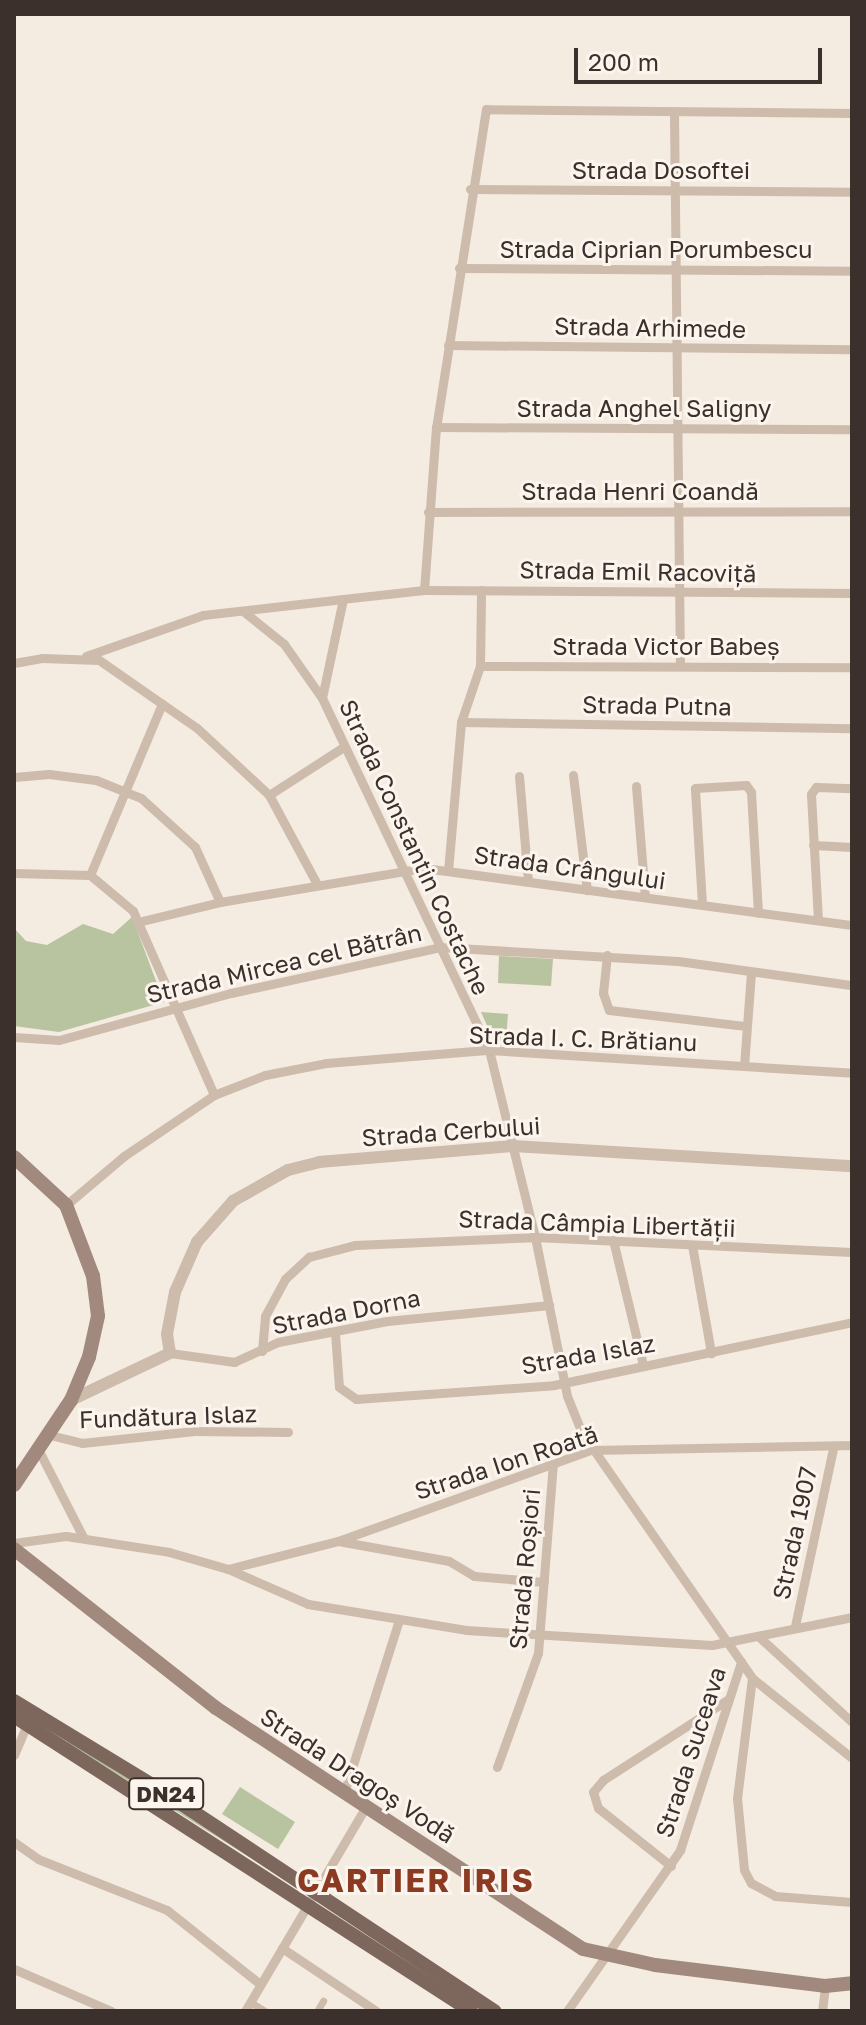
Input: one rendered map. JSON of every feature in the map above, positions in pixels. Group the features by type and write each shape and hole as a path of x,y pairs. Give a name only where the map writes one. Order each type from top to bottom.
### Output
{"main road":[{"path":"14,1157 66,1205 93,1276 98,1316 89,1357 71,1400 14,1485"},
{"name":"Strada Dragoș Vodă","path":"14,1549 216,1708 345,1790 526,1914 605,1957 825,1986 852,1983"},
{"name":"DN24","path":"14,1701 25,1717 495,2011"},
{"name":"DN24","path":"312,1897 471,2011"}],"street":[{"path":"14,663 85,657 191,619 424,590 436,427 470,189 486,109 852,113"},
{"path":"674,113 674,427 680,666"},
{"name":"Strada Dosoftei","path":"470,189 852,192"},
{"name":"Strada Ciprian Porumbescu","path":"459,268 852,271"},
{"name":"Strada Arhimede","path":"448,345 852,349"},
{"name":"Strada Anghel Saligny","path":"436,427 852,429"},
{"name":"Strada Henri Coandă","path":"428,512 852,511"},
{"name":"Strada Emil Racoviță","path":"424,590 852,593"},
{"path":"448,871 461,722 480,666 481,590"},
{"name":"Strada Constantin Costache","path":"343,599 322,698 342,748 489,1050 535,1237 572,1413 591,1450 752,1678 852,1758"},
{"path":"243,611 284,644 322,698"},
{"path":"85,657 99,660 228,753 269,795 317,884"},
{"name":"Strada Victor Babeș","path":"480,666 852,667"},
{"path":"90,875 162,704"},
{"name":"Strada Putna","path":"461,722 852,728"},
{"path":"269,795 342,748"},
{"path":"573,775 587,890"},
{"path":"14,777 75,776 124,790 164,816 195,847 220,902"},
{"path":"519,776 528,882"},
{"path":"702,904 695,788 746,785 751,792 758,913"},
{"path":"636,786 645,897"},
{"path":"818,920 813,790 852,788"},
{"path":"813,845 852,847"},
{"name":"Strada Crângului","path":"142,921 220,902 402,870 448,871 852,925"},
{"path":"14,873 90,875 142,921 214,1095"},
{"name":"Strada Mircea cel Bătrân","path":"14,1037 59,1040 177,1011 231,993 440,947 607,955 852,985"},
{"path":"607,955 603,993 609,1010 746,1026"},
{"path":"744,1066 751,972"},
{"name":"Strada I. C. Brătianu","path":"66,1205 124,1156 214,1095 265,1075 326,1063 489,1050 852,1073"},
{"name":"Strada Cerbului","path":"170,1353 169,1314 190,1255 221,1213 249,1189 319,1162 513,1146 852,1166"},
{"name":"Strada Câmpia Libertății","path":"262,1351 261,1332 272,1298 309,1257 391,1241 535,1237 852,1252"},
{"path":"613,1240 643,1365"},
{"path":"692,1245 711,1353"},
{"name":"Strada Dorna","path":"170,1353 234,1362 278,1342 387,1321 549,1305"},
{"name":"Strada Islaz","path":"335,1333 339,1387 356,1399 565,1382 852,1322"},
{"path":"71,1400 170,1353"},
{"name":"Fundătura Islaz","path":"50,1435 82,1443 194,1431 288,1432"},
{"name":"Strada Ion Roată","path":"228,1569 338,1541 591,1450 833,1448 852,1445"},
{"name":"Strada 1907","path":"795,1626 833,1448"},
{"path":"39,1451 83,1537"},
{"name":"Strada Roșiori","path":"497,1767 534,1672 542,1633 553,1464"},
{"path":"14,1543 83,1537 228,1569 289,1599 466,1630 729,1643 795,1626 852,1617"},
{"path":"338,1541 449,1561 474,1576 544,1582"},
{"path":"345,1790 399,1620"},
{"path":"758,1636 852,1722"},
{"name":"Strada Suceava","path":"567,2011 671,1866 741,1662"},
{"path":"752,1678 737,1798 744,1870 751,1883 775,1896 852,1902"},
{"path":"671,1866 598,1808 593,1792 603,1780 727,1700"},
{"path":"14,1755 25,1717"},
{"path":"265,2011 248,2006 367,1805"},
{"path":"14,1842 38,1859 167,1910 260,1984"},
{"path":"282,1948 376,2011"},
{"path":"14,1969 111,2011"},
{"path":"822,2011 825,1986"},
{"path":"317,2011 323,2001"}],"green space":[{"path":"132,917 164,1002 59,1032 14,1026 14,928 26,941 47,945 83,924 113,934"},
{"path":"499,956 553,959 551,986 498,983"},
{"path":"481,1012 508,1014 506,1041 494,1041"},
{"path":"70,1739 290,1878 287,1881 68,1743"},
{"path":"240,1787 295,1822 278,1849 222,1814"}],"district":[{"name":"CARTIER IRIS","path":"416,1880"}]}
